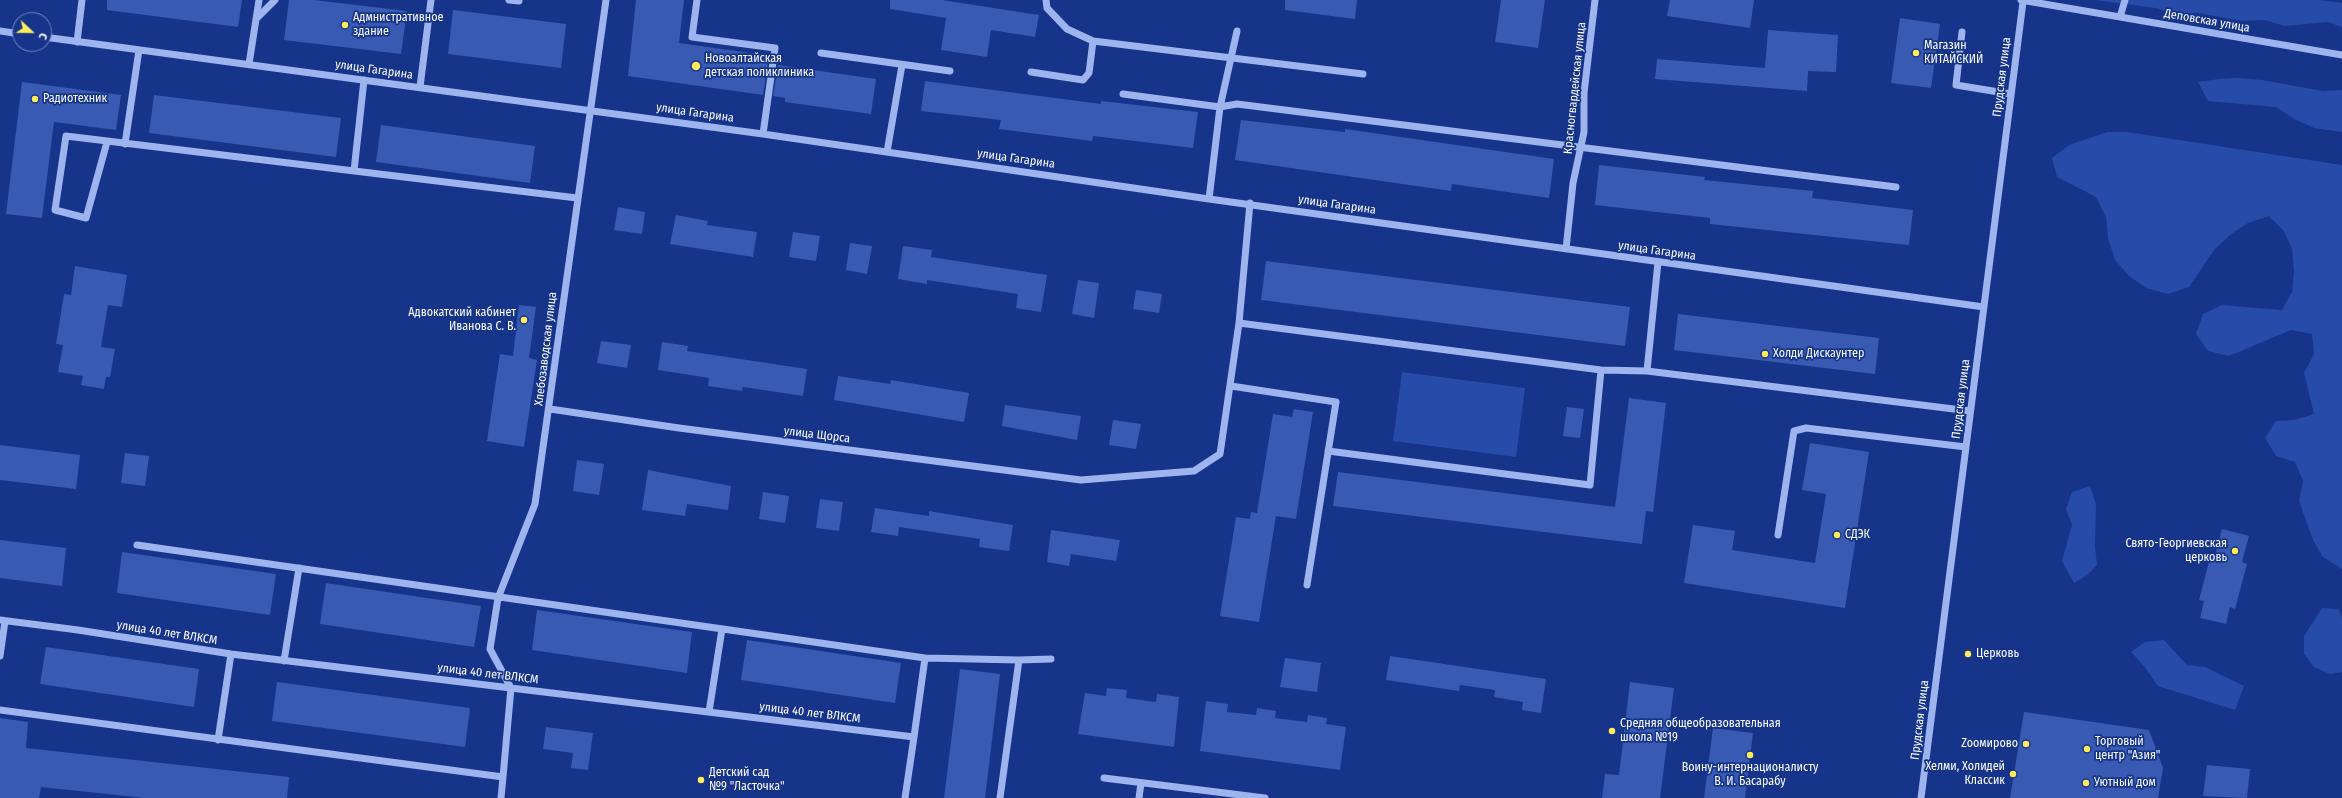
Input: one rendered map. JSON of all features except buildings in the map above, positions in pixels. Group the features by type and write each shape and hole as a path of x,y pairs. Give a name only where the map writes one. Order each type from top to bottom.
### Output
{"street":[{"path":"77,42 82,0"},
{"path":"249,64 259,0"},
{"path":"257,18 275,0"},
{"path":"420,87 431,0"},
{"path":"509,0 518,1"},
{"name":"Хлебозаводская улица","path":"511,688 490,649 498,598 536,504 550,409 577,198 606,0"},
{"path":"697,0 692,37 775,48 763,134"},
{"path":"1046,0 1047,8 1068,29 1093,41 1363,74"},
{"name":"Красногвардейская улица","path":"1566,249 1574,183 1581,147 1584,93 1595,0"},
{"path":"2120,17 2125,0"},
{"name":"Деповская улица","path":"2022,1 2342,55"},
{"name":"Прудская улица","path":"1921,798 2022,1"},
{"path":"0,31 12,33"},
{"path":"1209,199 1220,107 1237,31"},
{"path":"1962,32 1956,85 2011,94"},
{"name":"улица Гагарина","path":"52,38 591,110 1209,199 1250,203 1566,249 1984,307"},
{"path":"1031,72 1083,80 1089,73 1093,41"},
{"path":"125,144 139,50"},
{"path":"822,53 950,71"},
{"path":"887,152 902,64"},
{"path":"354,171 364,80"},
{"path":"1123,94 1220,107 1237,104 1896,187"},
{"path":"106,142 86,218 54,210 66,136 577,198"},
{"name":"улица Щорса","path":"550,409 679,428 1081,480 1194,471 1220,454 1239,323 1250,203"},
{"path":"1647,371 1658,262"},
{"path":"1239,323 1601,370 1647,371 1970,411"},
{"path":"1328,451 1590,485 1601,370"},
{"path":"1231,386 1336,402 1307,585"},
{"path":"1778,535 1794,430 1806,428 1966,447"},
{"path":"137,545 498,598 925,658 1051,660"},
{"path":"284,661 300,568"},
{"path":"0,656 2,621"},
{"name":"улица 40 лет ВЛКСМ","path":"2,621 78,630 284,661 914,737"},
{"path":"709,712 722,629"},
{"path":"218,740 231,654"},
{"path":"905,798 925,658"},
{"path":"1000,798 1019,660"},
{"path":"501,798 511,688"},
{"path":"0,710 503,777"},
{"path":"1104,778 1265,798"},
{"path":"1139,798 1141,783"}],"shaded area":[{"path":"2095,0 2319,0 2342,3 2342,27 2328,22 2285,26 2264,20 2242,21 2198,13 2175,14 2155,8"},
{"path":"2239,78 2262,80 2323,91 2342,90 2342,132 2314,128 2294,119 2276,107 2208,101 2198,82"},
{"path":"2107,132 2127,132 2342,165 2342,569 2323,557 2313,540 2299,501 2303,481 2295,462 2276,456 2265,438 2276,421 2294,420 2314,414 2304,373 2314,354 2312,334 2291,330 2229,356 2208,351 2196,334 2203,314 2222,305 2282,310 2292,292 2294,271 2292,248 2283,230 2269,216 2248,223 2230,235 2214,250 2189,287 2168,294 2146,288 2129,276 2115,260 2108,238 2106,217 2096,197 2057,177 2052,158 2069,145"},
{"path":"1402,372 1525,388 1516,457 1393,441"},
{"path":"2090,486 2096,504 2095,546 2097,565 2087,575 2074,583 2062,561 2072,525 2066,509 2072,492"},
{"path":"2322,608 2338,609 2342,617 2342,672 2330,674 2314,667 2304,654 2304,636"},
{"path":"2164,640 2187,665 2205,667 2244,686 2235,710 2158,686 2144,666 2131,652 2145,642"}],"place":[{"name":"Адмнистративное здание","path":"345,25"},
{"name":"Магазин КИТАЙСКИЙ","path":"1916,53"},
{"name":"Новоалтайская детская поликлиника","path":"696,66"},
{"name":"Радиотехник","path":"35,99"},
{"name":"Адвокатский кабинет Иванова С. В.","path":"524,320"},
{"name":"Холди Дискаунтер","path":"1765,354"},
{"name":"СДЭК","path":"1837,535"},
{"name":"Свято-Георгиевская церковь","path":"2235,551"},
{"name":"Церковь","path":"1968,654"},
{"name":"Средняя общеобразовательная школа №19","path":"1612,731"},
{"name":"Zooмирово","path":"2026,744"},
{"name":"Торговый центр \"Азия\"","path":"2087,749"},
{"name":"Воину-интернационалисту В. И. Басарабу","path":"1750,755"},
{"name":"Хелми, Холидей Классик","path":"2013,774"},
{"name":"Детский сад №9 \"Ласточка\"","path":"701,780"},
{"name":"Уютный дом","path":"2086,783"}]}
